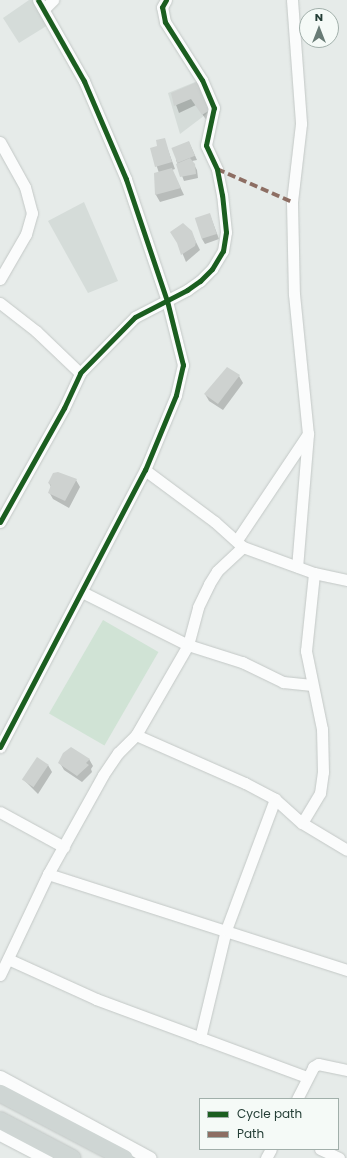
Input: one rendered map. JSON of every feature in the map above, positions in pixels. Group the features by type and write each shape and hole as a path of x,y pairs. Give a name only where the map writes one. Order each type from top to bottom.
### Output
{"main road":[{"path":"0,1093 124,1158"},
{"path":"0,1120 72,1158"}],"street":[{"path":"0,747 145,470 166,422 182,375 181,355 166,301 126,179 84,81 41,5 53,0"},
{"path":"0,522 64,408 80,373 135,317 188,290 212,269 223,251 226,232 217,169 206,144 214,108 202,80 165,22 162,7 166,0"},
{"path":"292,0 302,124 292,202 294,294 308,434 297,567"},
{"path":"0,142 25,187 32,213 26,234 0,279"},
{"path":"0,303 36,331 80,373"},
{"path":"0,975 48,874 111,762 136,735 188,645 203,594 217,571 240,544 308,434"},
{"path":"145,470 240,544 314,573 347,580"},
{"path":"302,823 320,793 323,772 322,729 306,651 314,573"},
{"path":"82,592 188,645 242,662 283,682 312,685"},
{"path":"136,735 245,783 275,800 302,823 347,850"},
{"path":"200,1038 226,930 275,800"},
{"path":"0,812 64,847"},
{"path":"48,874 112,897 226,930 347,970"},
{"path":"8,959 96,999 307,1077"},
{"path":"297,1098 307,1077 318,1064 347,1070"},
{"path":"0,1078 150,1158"},
{"path":"0,1134 46,1158"},
{"path":"322,1150 339,1158"}],"shaded area":[{"path":"29,0 34,0 48,25 19,43 3,18"},
{"path":"200,80 213,109 180,134 168,93"},
{"path":"84,202 118,281 88,293 48,221"}],"green space":[{"path":"103,620 158,652 104,746 49,714"}],"building":[{"path":"199,81 213,108 202,115 191,99 174,106 171,93"},
{"path":"165,138 172,162 155,167 150,148 157,146 156,140"},
{"path":"189,141 195,156 177,163 171,148"},
{"path":"190,158 195,164 196,174 180,177 176,164"},
{"path":"172,168 181,188 155,195 154,173"},
{"path":"210,213 217,234 202,239 195,218"},
{"path":"183,223 192,231 196,242 195,246 181,255 177,243 170,232"},
{"path":"227,367 240,375 218,404 204,394"},
{"path":"58,472 77,479 65,501 48,493 51,485 48,483 53,473"},
{"path":"71,747 90,759 86,763 89,765 77,776 58,763 63,753"},
{"path":"37,757 49,765 34,787 22,779"}],"marked path":[{"path":"217,169 292,202"}],"cycle path":[{"path":"0,747 145,470 176,395 183,365 167,301 126,179 84,81 38,0"},
{"path":"0,522 64,408 80,373 135,317 187,290 200,281 212,269 223,251 226,232 222,195 217,169 206,145 214,108 202,80 165,22 162,7 166,0"}]}
